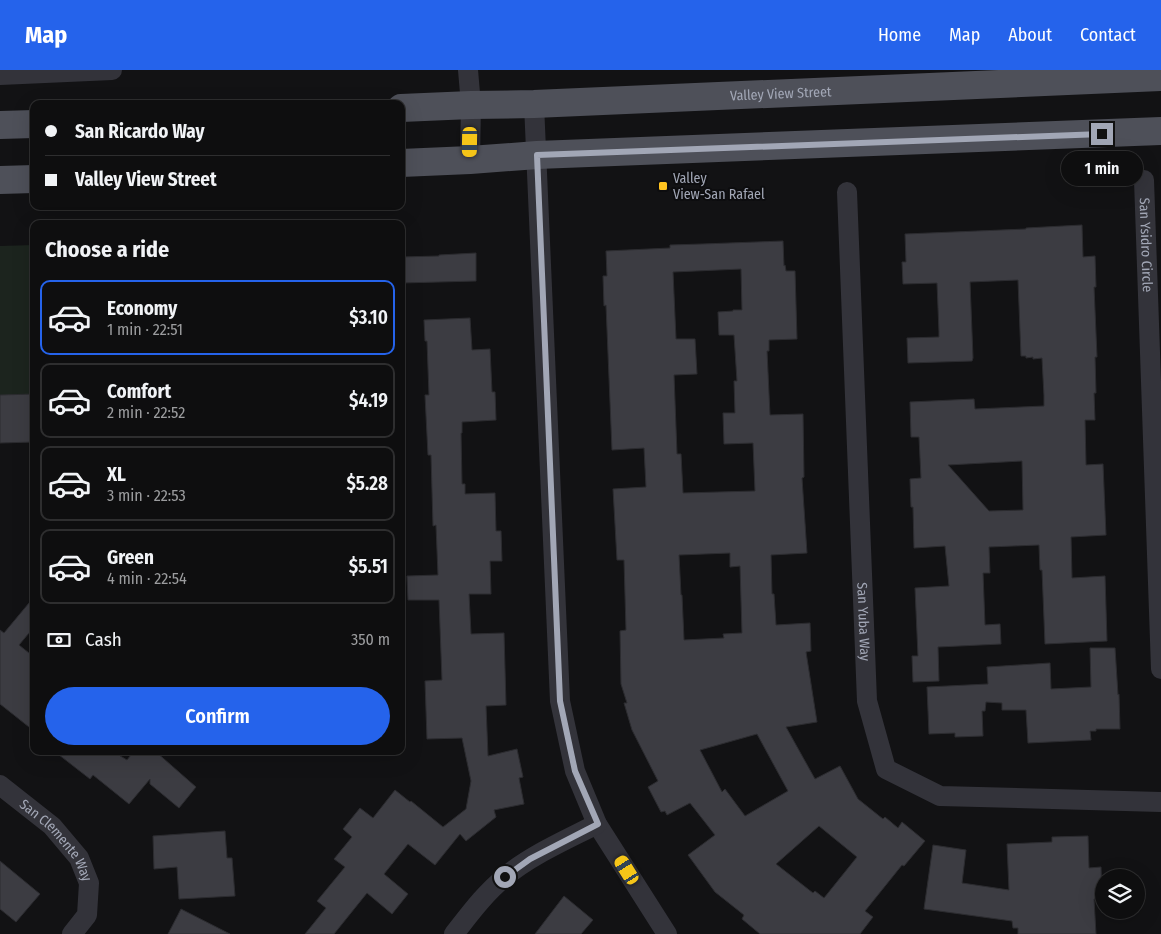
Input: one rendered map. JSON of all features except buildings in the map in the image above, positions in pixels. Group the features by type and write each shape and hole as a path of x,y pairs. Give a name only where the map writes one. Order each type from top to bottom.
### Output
{"main road":[{"name":"Valley View Street","path":"405,108 1161,77"},
{"path":"0,125 30,124"},
{"path":"405,163 537,155 1161,131"},
{"path":"0,180 30,179"}],"street":[{"path":"0,75 112,70"},
{"path":"468,70 471,105 470,160"},
{"path":"534,104 560,701 575,771 598,824 667,934"},
{"name":"San Ysidro Circle","path":"1144,180 1161,669"},
{"name":"San Yuba Way","path":"846,192 867,701 886,769 940,796 1161,802"},
{"name":"San Clemente Way","path":"0,785 52,826 79,858 89,883 87,916 72,934"},
{"path":"454,934 505,877 530,859 598,824"}],"shaded area":[{"path":"30,245 30,441 0,442 0,246"}],"place":[{"name":"Valley View-San Rafael","path":"663,186"}],"route":[{"path":"505,877 530,859 598,824 575,771 560,701 537,155 1102,134"}]}
